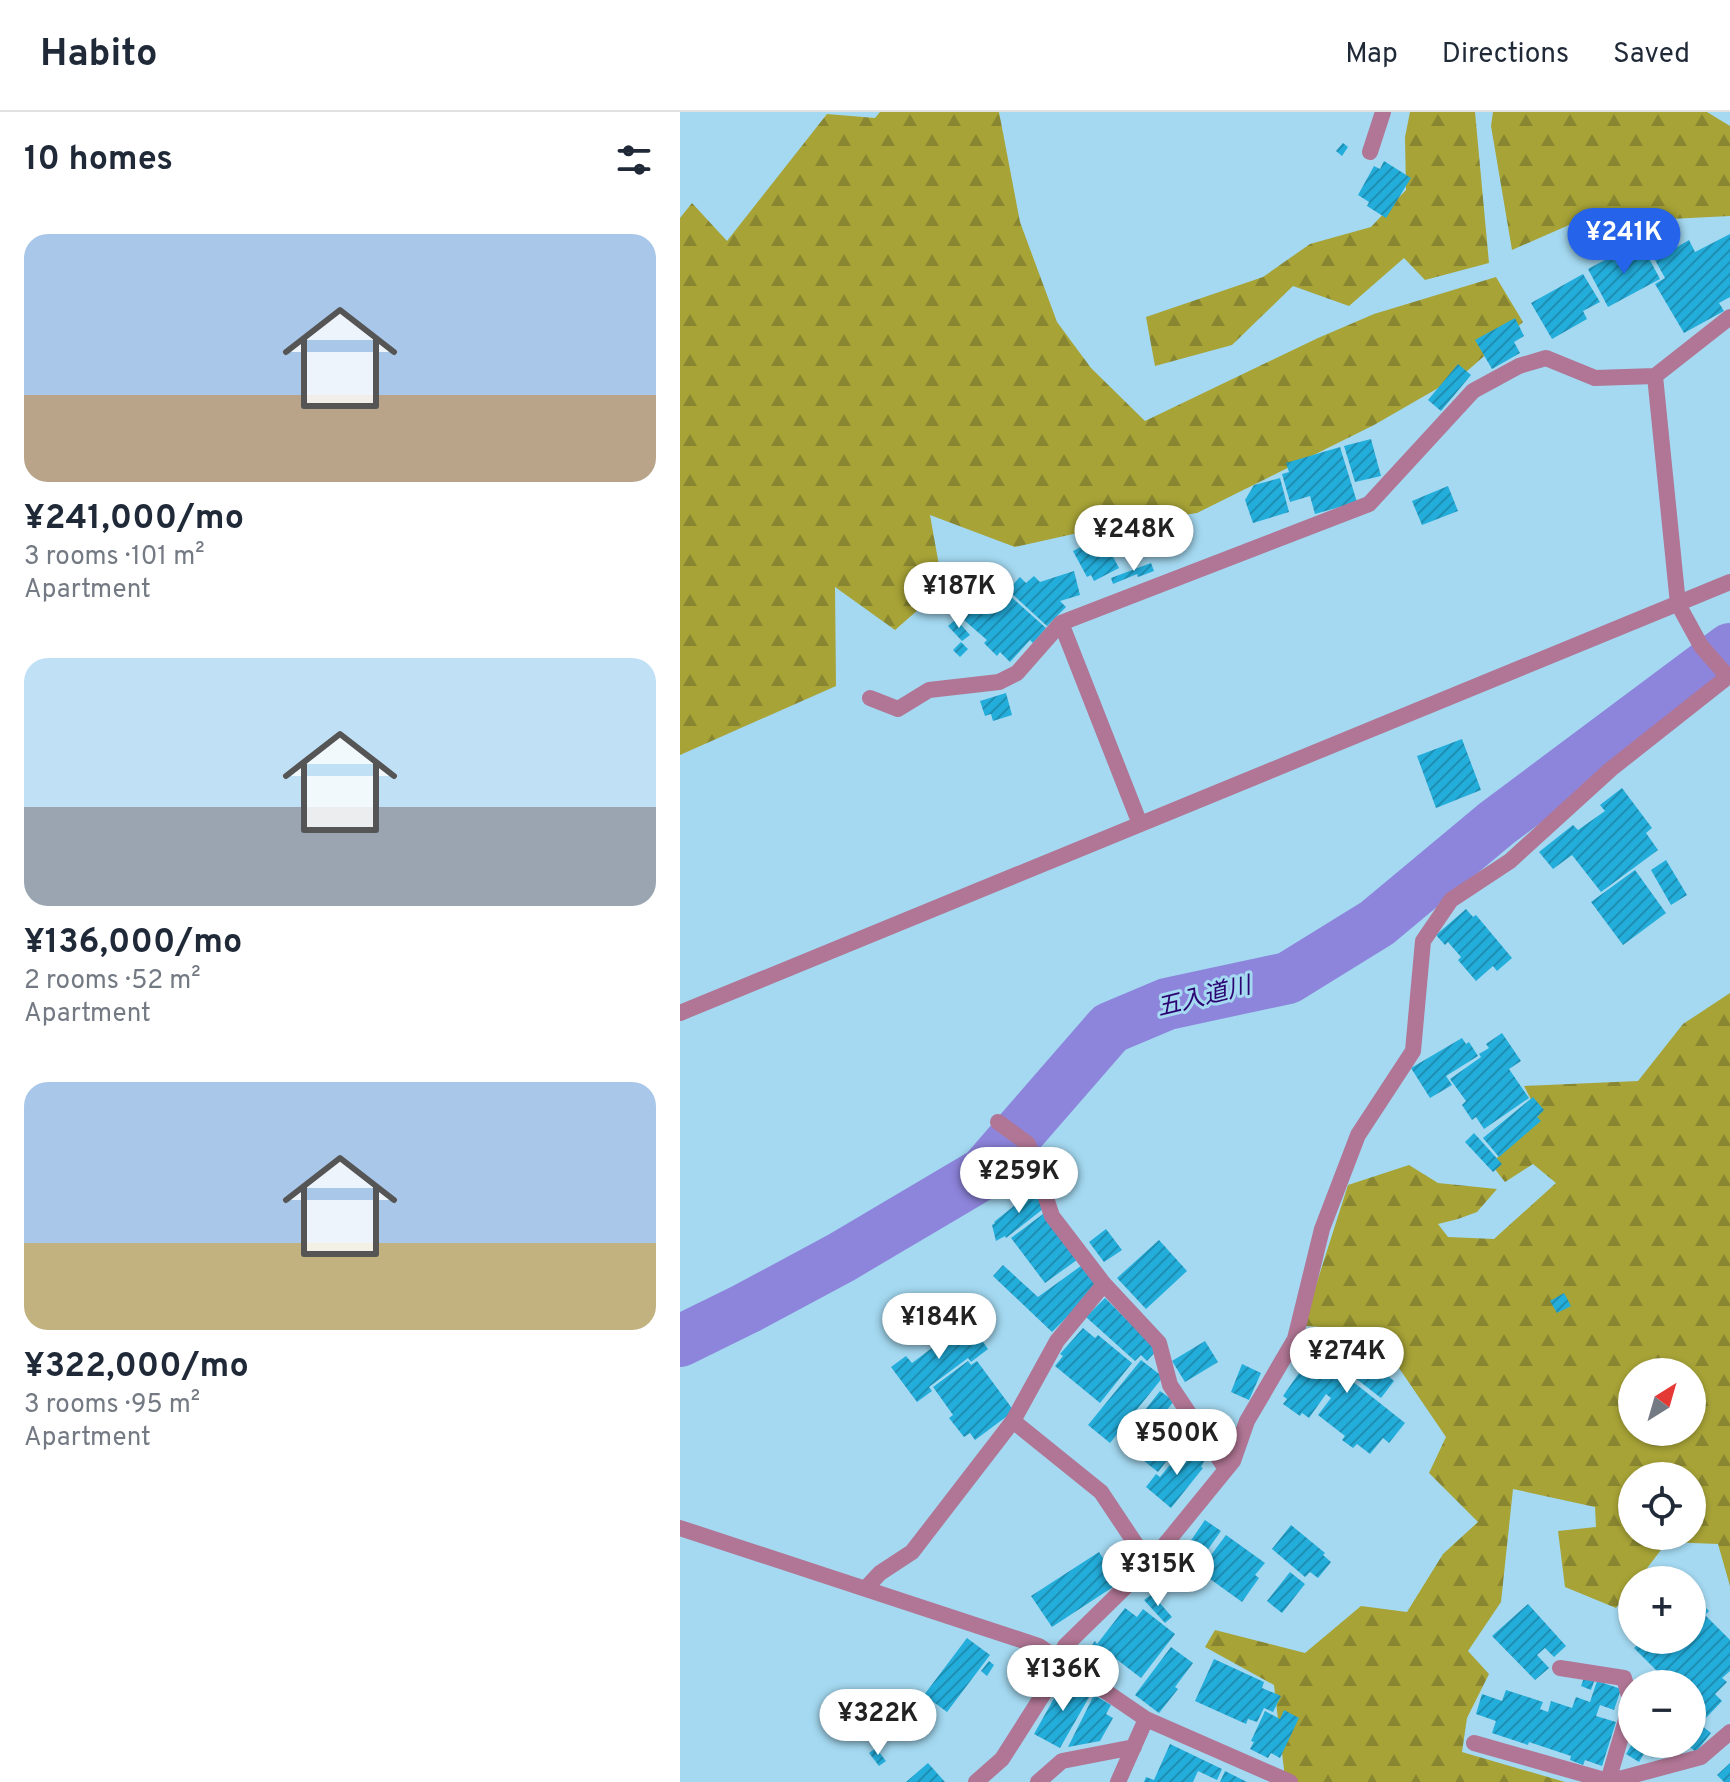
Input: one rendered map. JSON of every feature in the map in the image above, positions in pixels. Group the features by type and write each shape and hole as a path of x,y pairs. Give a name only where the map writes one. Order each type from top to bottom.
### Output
{"street":[{"path":"1370,152 1383,112"},
{"path":"870,698 898,709 929,690 999,682 1017,673 1061,623 1369,504 1473,391 1519,366 1546,358 1595,378 1655,376 1730,317"},
{"path":"976,1782 1002,1759 1051,1682 1065,1646 1149,1564 1233,1461 1247,1421 1295,1339 1322,1229 1358,1135 1413,1051 1423,941 1451,900 1510,861 1611,769 1729,676 1701,646 1678,604 1655,376"},
{"path":"680,1013 1730,582"},
{"path":"1061,623 1140,824"},
{"path":"998,1122 1028,1144 1052,1216 1104,1284 1159,1343 1170,1385 1226,1469"},
{"path":"865,1589 880,1573 912,1552 1013,1421 1057,1341 1104,1284"},
{"path":"1013,1421 1101,1492 1149,1564"},
{"path":"680,1528 1039,1646 1146,1719 1290,1782"},
{"path":"1560,1668 1624,1678 1631,1703 1608,1782"},
{"path":"1118,1782 1146,1719"},
{"path":"1474,1743 1608,1782 1701,1757 1730,1732"},
{"path":"1038,1782 1062,1761 1134,1747"}],"green space":[{"path":"880,112 999,112 1020,222 1057,322 1091,368 1145,421 1374,314 1496,277 1523,322 1466,372 1374,425 1197,513 1105,527 1015,547 930,515 943,588 895,630 835,587 836,686 680,755 680,218 692,203 727,241 827,114 875,118"},
{"path":"1410,112 1475,112 1489,263 1425,280 1404,258 1349,306 1293,286 1232,345 1155,366 1146,317 1263,277 1310,244 1371,227 1406,190 1405,137"},
{"path":"1493,112 1707,112 1730,126 1730,216 1650,220 1585,218 1512,250 1491,126"},
{"path":"1730,993 1730,1586 1718,1544 1706,1544 1706,1462 1618,1462 1618,1550 1661,1550 1649,1566 1618,1566 1616,1608 1565,1587 1558,1531 1596,1527 1595,1507 1513,1489 1501,1602 1468,1651 1489,1674 1467,1718 1462,1752 1565,1782 1294,1782 1285,1778 1274,1685 1205,1647 1215,1630 1305,1653 1361,1606 1407,1612 1443,1554 1478,1522 1429,1473 1446,1437 1384,1346 1359,1329 1303,1326 1348,1185 1409,1165 1438,1183 1497,1189 1477,1212 1438,1224 1448,1237 1494,1239 1556,1183 1533,1164 1505,1182 1491,1164 1539,1115 1524,1086 1638,1081 1683,1024"}],"building":[{"path":"1343,143 1348,147 1342,156 1336,151"},
{"path":"1384,161 1411,178 1386,218 1367,206 1369,202 1358,195 1374,166 1380,169"},
{"path":"1730,234 1730,297 1719,303 1724,311 1684,333 1655,284 1665,278 1655,260 1689,240 1695,252"},
{"path":"1643,247 1660,279 1608,307 1588,269 1618,253 1620,258"},
{"path":"1583,274 1600,302 1583,311 1587,319 1552,339 1531,303"},
{"path":"1515,318 1524,336 1514,342 1520,353 1492,369 1475,340"},
{"path":"1458,364 1471,375 1441,411 1428,400"},
{"path":"1371,439 1381,476 1355,482 1344,446"},
{"path":"1340,447 1357,502 1315,514 1310,496 1290,502 1282,474 1289,472 1286,463"},
{"path":"1280,478 1289,512 1253,523 1245,500 1254,485"},
{"path":"1448,486 1458,511 1422,525 1412,501"},
{"path":"1102,536 1119,568 1094,581 1091,575 1087,577 1073,551"},
{"path":"1151,563 1154,571 1113,584 1111,578"},
{"path":"1074,571 1080,595 1060,601 1066,607 1047,626 1008,590 1020,577 1026,583 1034,576 1040,582"},
{"path":"989,577 1046,628 1010,662 1000,652 997,656 984,643 987,640 957,614"},
{"path":"956,619 970,635 962,641 948,626"},
{"path":"961,642 968,649 960,657 953,650"},
{"path":"1006,693 1012,715 993,721 991,714 985,716 980,701"},
{"path":"1462,739 1481,790 1436,808 1417,756"},
{"path":"1622,788 1652,828 1646,833 1658,850 1601,892 1572,855 1553,869 1539,852 1573,825 1578,830 1605,811 1600,805"},
{"path":"1666,860 1687,895 1671,905 1651,870"},
{"path":"1635,870 1666,913 1623,945 1591,902"},
{"path":"1466,909 1473,917 1476,915 1512,958 1497,971 1493,966 1476,981 1448,942 1445,945 1436,935"},
{"path":"1502,1033 1521,1061 1509,1069 1529,1098 1484,1129 1476,1117 1472,1120 1462,1105 1466,1101 1450,1079 1481,1057 1479,1054 1489,1048 1486,1044"},
{"path":"1462,1038 1466,1044 1469,1042 1478,1056 1446,1076 1452,1085 1430,1098 1411,1068"},
{"path":"1533,1097 1544,1110 1537,1117 1541,1121 1499,1157 1483,1138"},
{"path":"1474,1133 1502,1164 1493,1172 1465,1142"},
{"path":"1035,1189 1048,1205 1006,1238 996,1241 994,1222"},
{"path":"1047,1211 1081,1257 1045,1283 1011,1238"},
{"path":"1106,1229 1122,1250 1104,1262 1089,1242"},
{"path":"1159,1240 1187,1271 1146,1309 1117,1278"},
{"path":"1085,1263 1101,1283 1052,1332 993,1276 1003,1265 1038,1297"},
{"path":"1564,1293 1571,1306 1557,1313 1550,1301"},
{"path":"1105,1298 1157,1350 1147,1361 1141,1355 1135,1361 1086,1317"},
{"path":"968,1321 988,1349 971,1362 968,1358 929,1387 932,1391 917,1402 891,1367 906,1356 912,1363"},
{"path":"1083,1328 1095,1338 1098,1335 1132,1363 1100,1403 1055,1366 1063,1356 1060,1354"},
{"path":"1327,1340 1351,1357 1364,1340 1384,1356 1376,1366 1394,1381 1381,1398 1345,1370 1342,1373 1405,1423 1389,1443 1383,1438 1370,1454 1357,1444 1353,1448 1342,1440 1345,1436 1318,1415 1331,1398 1326,1394 1309,1418 1302,1413 1300,1416 1283,1404 1287,1399 1283,1396"},
{"path":"1205,1341 1218,1362 1185,1382 1172,1361"},
{"path":"1141,1360 1163,1377 1110,1443 1088,1425"},
{"path":"968,1361 971,1365 977,1361 1014,1411 975,1440 970,1433 964,1437 949,1418 953,1415 933,1387"},
{"path":"1242,1364 1261,1373 1249,1400 1231,1392"},
{"path":"1160,1391 1174,1401 1159,1420 1183,1440 1158,1472 1120,1442"},
{"path":"1195,1444 1205,1460 1203,1468 1171,1508 1146,1487 1156,1474 1160,1477 1181,1451 1186,1455"},
{"path":"1205,1520 1221,1531 1189,1576 1174,1565"},
{"path":"1291,1525 1325,1553 1323,1555 1331,1562 1318,1578 1310,1572 1305,1577 1272,1549"},
{"path":"1226,1535 1265,1563 1255,1575 1259,1578 1242,1602 1199,1571"},
{"path":"1099,1552 1119,1583 1052,1627 1031,1596"},
{"path":"1290,1572 1305,1584 1282,1613 1267,1601"},
{"path":"1152,1594 1172,1617 1165,1623 1144,1600"},
{"path":"1528,1604 1566,1646 1554,1657 1545,1648 1537,1655 1549,1668 1535,1680 1492,1636"},
{"path":"1125,1608 1137,1617 1143,1609 1175,1634 1141,1678 1115,1658 1100,1677 1080,1661"},
{"path":"1706,1616 1730,1640 1730,1671 1722,1678 1727,1682 1715,1694 1722,1701 1706,1718 1706,1670 1656,1670 1640,1654 1706,1654"},
{"path":"967,1638 990,1655 947,1712 924,1695"},
{"path":"1171,1647 1193,1663 1159,1713 1135,1695"},
{"path":"1214,1659 1264,1682 1262,1688 1281,1696 1273,1712 1264,1708 1257,1722 1248,1719 1246,1724 1195,1701"},
{"path":"989,1661 994,1665 987,1676 981,1671"},
{"path":"1585,1675 1595,1679 1591,1690 1581,1686"},
{"path":"1066,1677 1092,1692 1060,1748 1034,1734"},
{"path":"1597,1681 1618,1688 1614,1710 1600,1705 1596,1716 1616,1722 1602,1766 1585,1760 1583,1765 1570,1760 1571,1756 1492,1733 1496,1721 1476,1714 1482,1694 1502,1701 1506,1690 1543,1702 1540,1709 1548,1712 1551,1701 1572,1708 1576,1697 1590,1702"},
{"path":"1094,1695 1111,1705 1106,1714 1113,1718 1100,1741 1068,1747"},
{"path":"1284,1710 1299,1718 1280,1758 1271,1753 1268,1758 1250,1749 1265,1711 1280,1719"},
{"path":"1170,1744 1222,1769 1217,1780 1198,1771 1193,1782 1144,1782 1146,1777 1154,1780"},
{"path":"876,1748 886,1761 879,1766 869,1753"},
{"path":"928,1763 945,1782 906,1782"},
{"path":"1730,1763 1730,1782 1724,1782 1717,1775"},
{"path":"1225,1771 1247,1782 1220,1782"}],"waterway":[{"name":"五入道川","path":"680,1341 842,1257 984,1173 1110,1028 1167,1004 1288,978 1377,923 1497,823 1730,649"}]}
